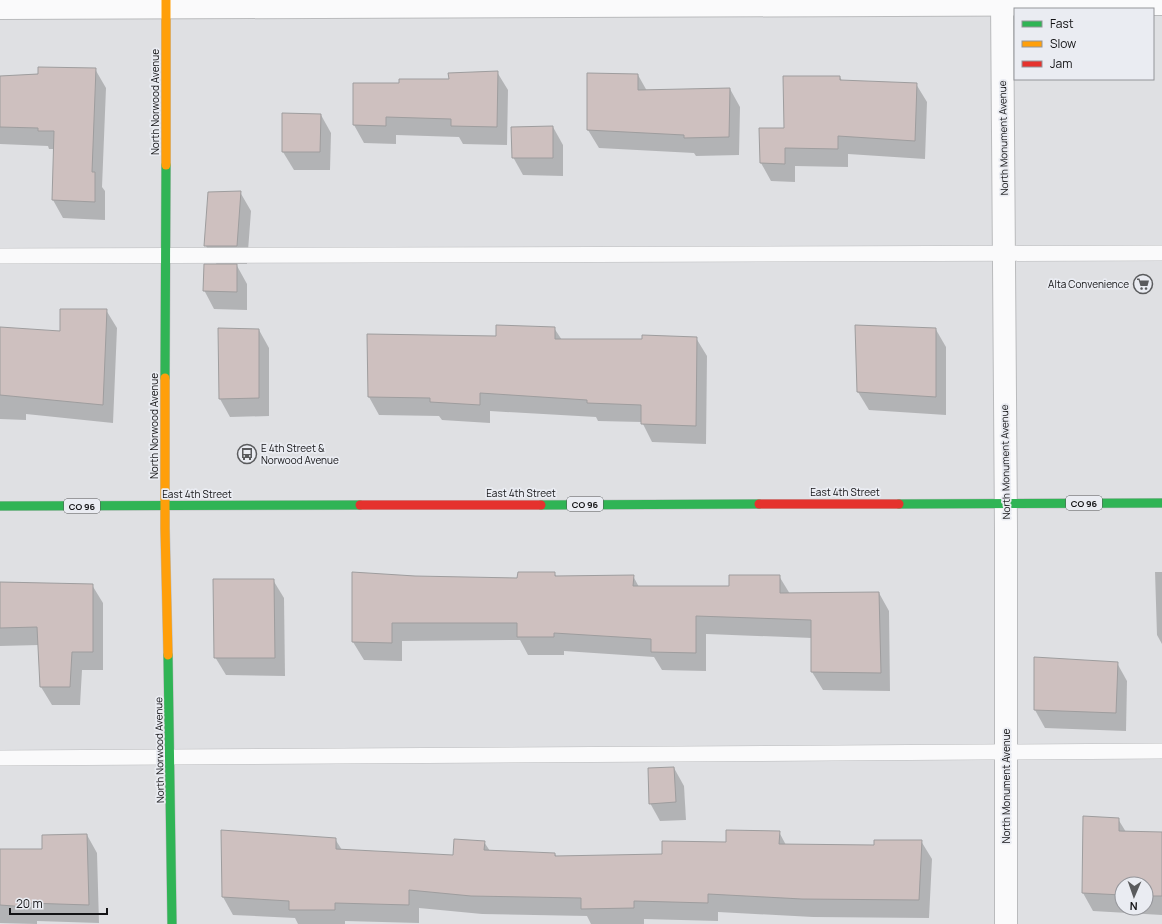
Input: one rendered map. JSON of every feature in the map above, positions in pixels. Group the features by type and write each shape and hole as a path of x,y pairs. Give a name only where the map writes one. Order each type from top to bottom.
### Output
{"main road":[{"name":"North Norwood Avenue","path":"166,4 165,506 172,924"},
{"name":"East 4th Street","path":"0,506 1162,503"}],"street":[{"path":"0,8 166,4 1002,2 1162,4"},
{"name":"North Monument Avenue","path":"1002,2 1006,924"}],"lane":[{"path":"0,256 1162,253"},
{"path":"0,758 1162,751"}],"building":[{"path":"38,67 96,68 92,172 95,172 95,202 52,200 54,131 38,131 38,128 0,127 0,76 38,74"},
{"path":"498,71 497,127 451,126 451,119 386,117 386,126 353,125 353,83 399,83 399,79 449,79 448,73"},
{"path":"587,73 638,74 638,90 730,88 729,137 684,138 684,135 587,130"},
{"path":"783,76 840,76 840,80 917,83 915,141 838,136 838,149 785,148 785,164 760,163 759,128 784,128"},
{"path":"282,113 321,114 320,152 282,152"},
{"path":"553,126 553,158 512,158 511,127"},
{"path":"241,191 237,246 204,246 208,192"},
{"path":"204,264 237,264 237,292 203,291"},
{"path":"60,309 107,309 103,405 0,395 0,327 60,331"},
{"path":"496,325 555,327 555,339 642,339 642,335 697,337 696,426 641,424 641,405 587,403 587,400 480,393 480,405 430,402 430,398 368,397 367,334 496,336"},
{"path":"855,325 936,328 936,397 857,392"},
{"path":"218,328 259,329 259,398 219,399"},
{"path":"352,572 415,576 517,578 518,572 555,572 555,576 634,575 633,586 729,586 729,575 780,575 780,593 879,592 881,673 811,672 811,620 696,616 696,653 651,652 651,639 554,633 554,637 517,637 517,623 392,623 392,643 352,642"},
{"path":"213,579 274,579 275,658 214,658"},
{"path":"0,582 93,584 93,652 72,652 70,687 40,687 37,627 0,628"},
{"path":"1034,657 1118,662 1116,713 1034,710"},
{"path":"674,767 676,802 649,804 648,768"},
{"path":"1083,816 1119,818 1119,831 1162,832 1162,896 1154,896 1154,876 1114,876 1114,895 1082,893"},
{"path":"221,830 336,838 336,849 453,855 454,839 485,841 484,850 555,853 555,856 662,854 662,841 726,842 726,830 780,831 779,844 874,845 874,840 922,840 919,900 802,899 708,894 708,903 634,901 634,908 581,909 581,898 471,896 409,890 409,905 335,903 335,910 289,910 289,901 222,897"},
{"path":"87,834 89,905 27,903 27,907 0,905 0,849 42,849 42,835"}],"traffic: fast":[{"path":"165,378 166,165"},
{"path":"899,504 1162,503"},
{"path":"541,505 759,504"},
{"path":"0,506 360,505"},
{"path":"168,655 172,924"}],"traffic: slow":[{"path":"166,0 166,165"},
{"path":"165,378 165,528 168,655"}],"traffic: jam":[{"path":"759,504 899,504"},
{"path":"360,505 541,505"}],"place":[{"name":"Alta Convenience","path":"1143,284"},
{"name":"E 4th Street & Norwood Avenue","path":"247,454"}]}
